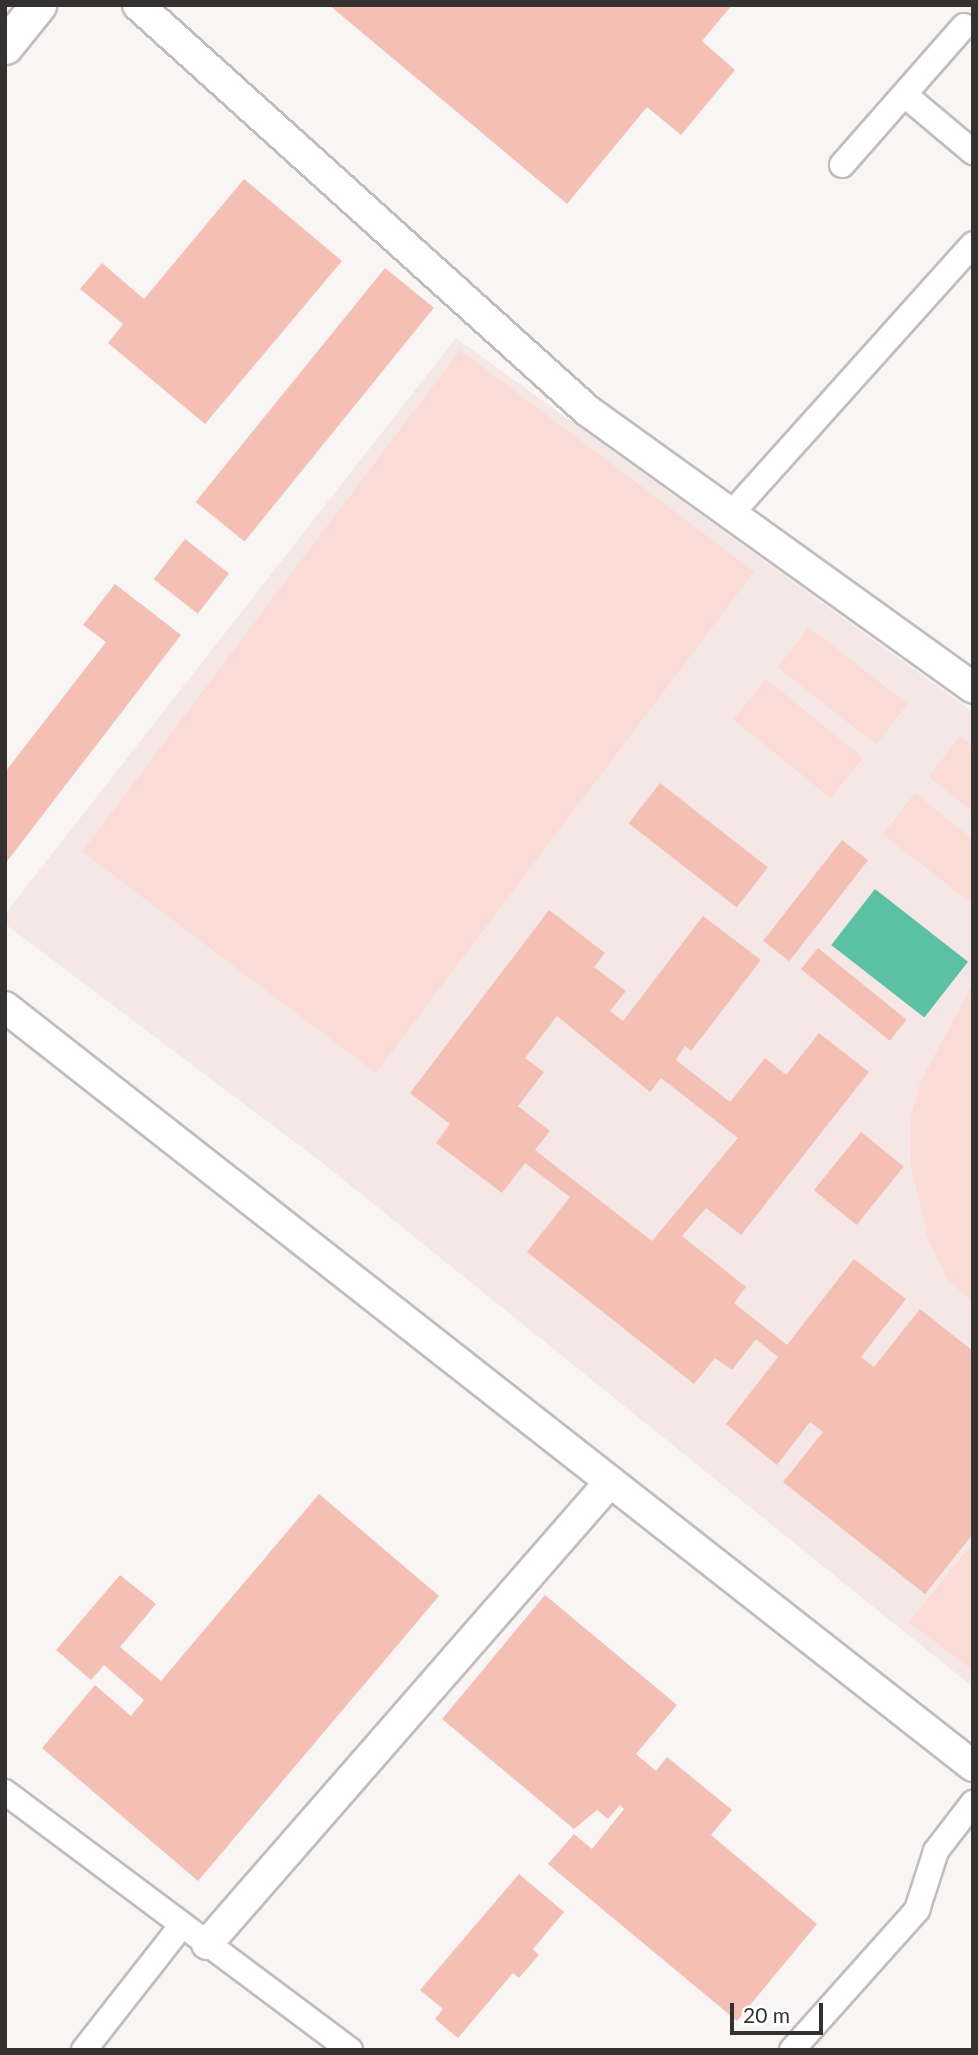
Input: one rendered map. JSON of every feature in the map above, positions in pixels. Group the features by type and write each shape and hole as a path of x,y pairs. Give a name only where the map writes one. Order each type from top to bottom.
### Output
{"main road":[{"path":"5,46 38,5"}],"street":[{"path":"138,5 536,368 729,516 973,688"},
{"path":"842,164 964,26"},
{"path":"905,95 973,152"},
{"path":"729,516 973,244"},
{"path":"5,1007 973,1766"},
{"path":"207,1944 610,1482"},
{"path":"5,1792 349,2050"},
{"path":"792,2050 917,1910 936,1851 973,1803"},
{"path":"84,2050 182,1924"}],"shaded area":[{"path":"456,338 973,712 973,1687 319,1160 5,924 5,914"},
{"path":"460,350 754,571 376,1073 82,852"},
{"path":"809,627 908,704 876,744 778,667"},
{"path":"766,679 863,758 830,798 733,719"},
{"path":"960,736 973,746 973,812 929,777"},
{"path":"915,793 973,840 973,905 883,834"},
{"path":"875,889 968,962 924,1018 831,945"},
{"path":"973,983 973,1303 946,1277 928,1238 910,1163 911,1118 920,1083"},
{"path":"973,1543 973,1670 909,1622"}],"building":[{"path":"329,5 732,5 702,41 735,70 681,135 647,107 567,204"},
{"path":"244,179 342,261 205,424 108,343 123,324 80,289 102,263 144,299"},
{"path":"385,268 434,308 245,542 196,502"},
{"path":"185,539 229,573 198,614 154,579"},
{"path":"115,584 181,635 5,864 5,772 106,642 83,625"},
{"path":"660,783 768,867 737,908 629,823"},
{"path":"842,840 868,860 789,961 763,941"},
{"path":"549,910 605,953 594,967 626,991 610,1011 623,1021 703,916 761,960 691,1051 685,1046 676,1060 730,1102 765,1058 786,1075 819,1033 869,1072 741,1235 706,1208 682,1236 746,1287 734,1303 787,1345 854,1259 906,1299 861,1357 874,1367 920,1309 973,1351 973,1534 925,1594 783,1482 823,1432 810,1422 777,1465 726,1424 778,1357 756,1339 732,1370 715,1358 694,1384 527,1252 570,1197 525,1163 502,1193 436,1143 450,1124 410,1093","holes":["557,1016 650,1092 661,1078 738,1138 652,1241 535,1150 550,1131 518,1106 544,1072 525,1058"]},
{"path":"818,948 907,1020 890,1041 801,969"},
{"path":"861,1132 904,1167 857,1225 814,1190"},
{"path":"319,1494 439,1596 198,1881 42,1748 95,1685 131,1716 144,1700 104,1665 91,1680 56,1650 120,1575 156,1604 120,1647 161,1681"},
{"path":"545,1595 677,1705 636,1754 656,1771 667,1757 732,1810 711,1835 817,1924 737,2021 548,1864 574,1834 592,1849 624,1809 620,1805 608,1819 597,1810 574,1829 442,1719"},
{"path":"519,1874 564,1912 533,1949 539,1955 519,1978 513,1973 458,2038 435,2019 443,2009 420,1990"}]}
